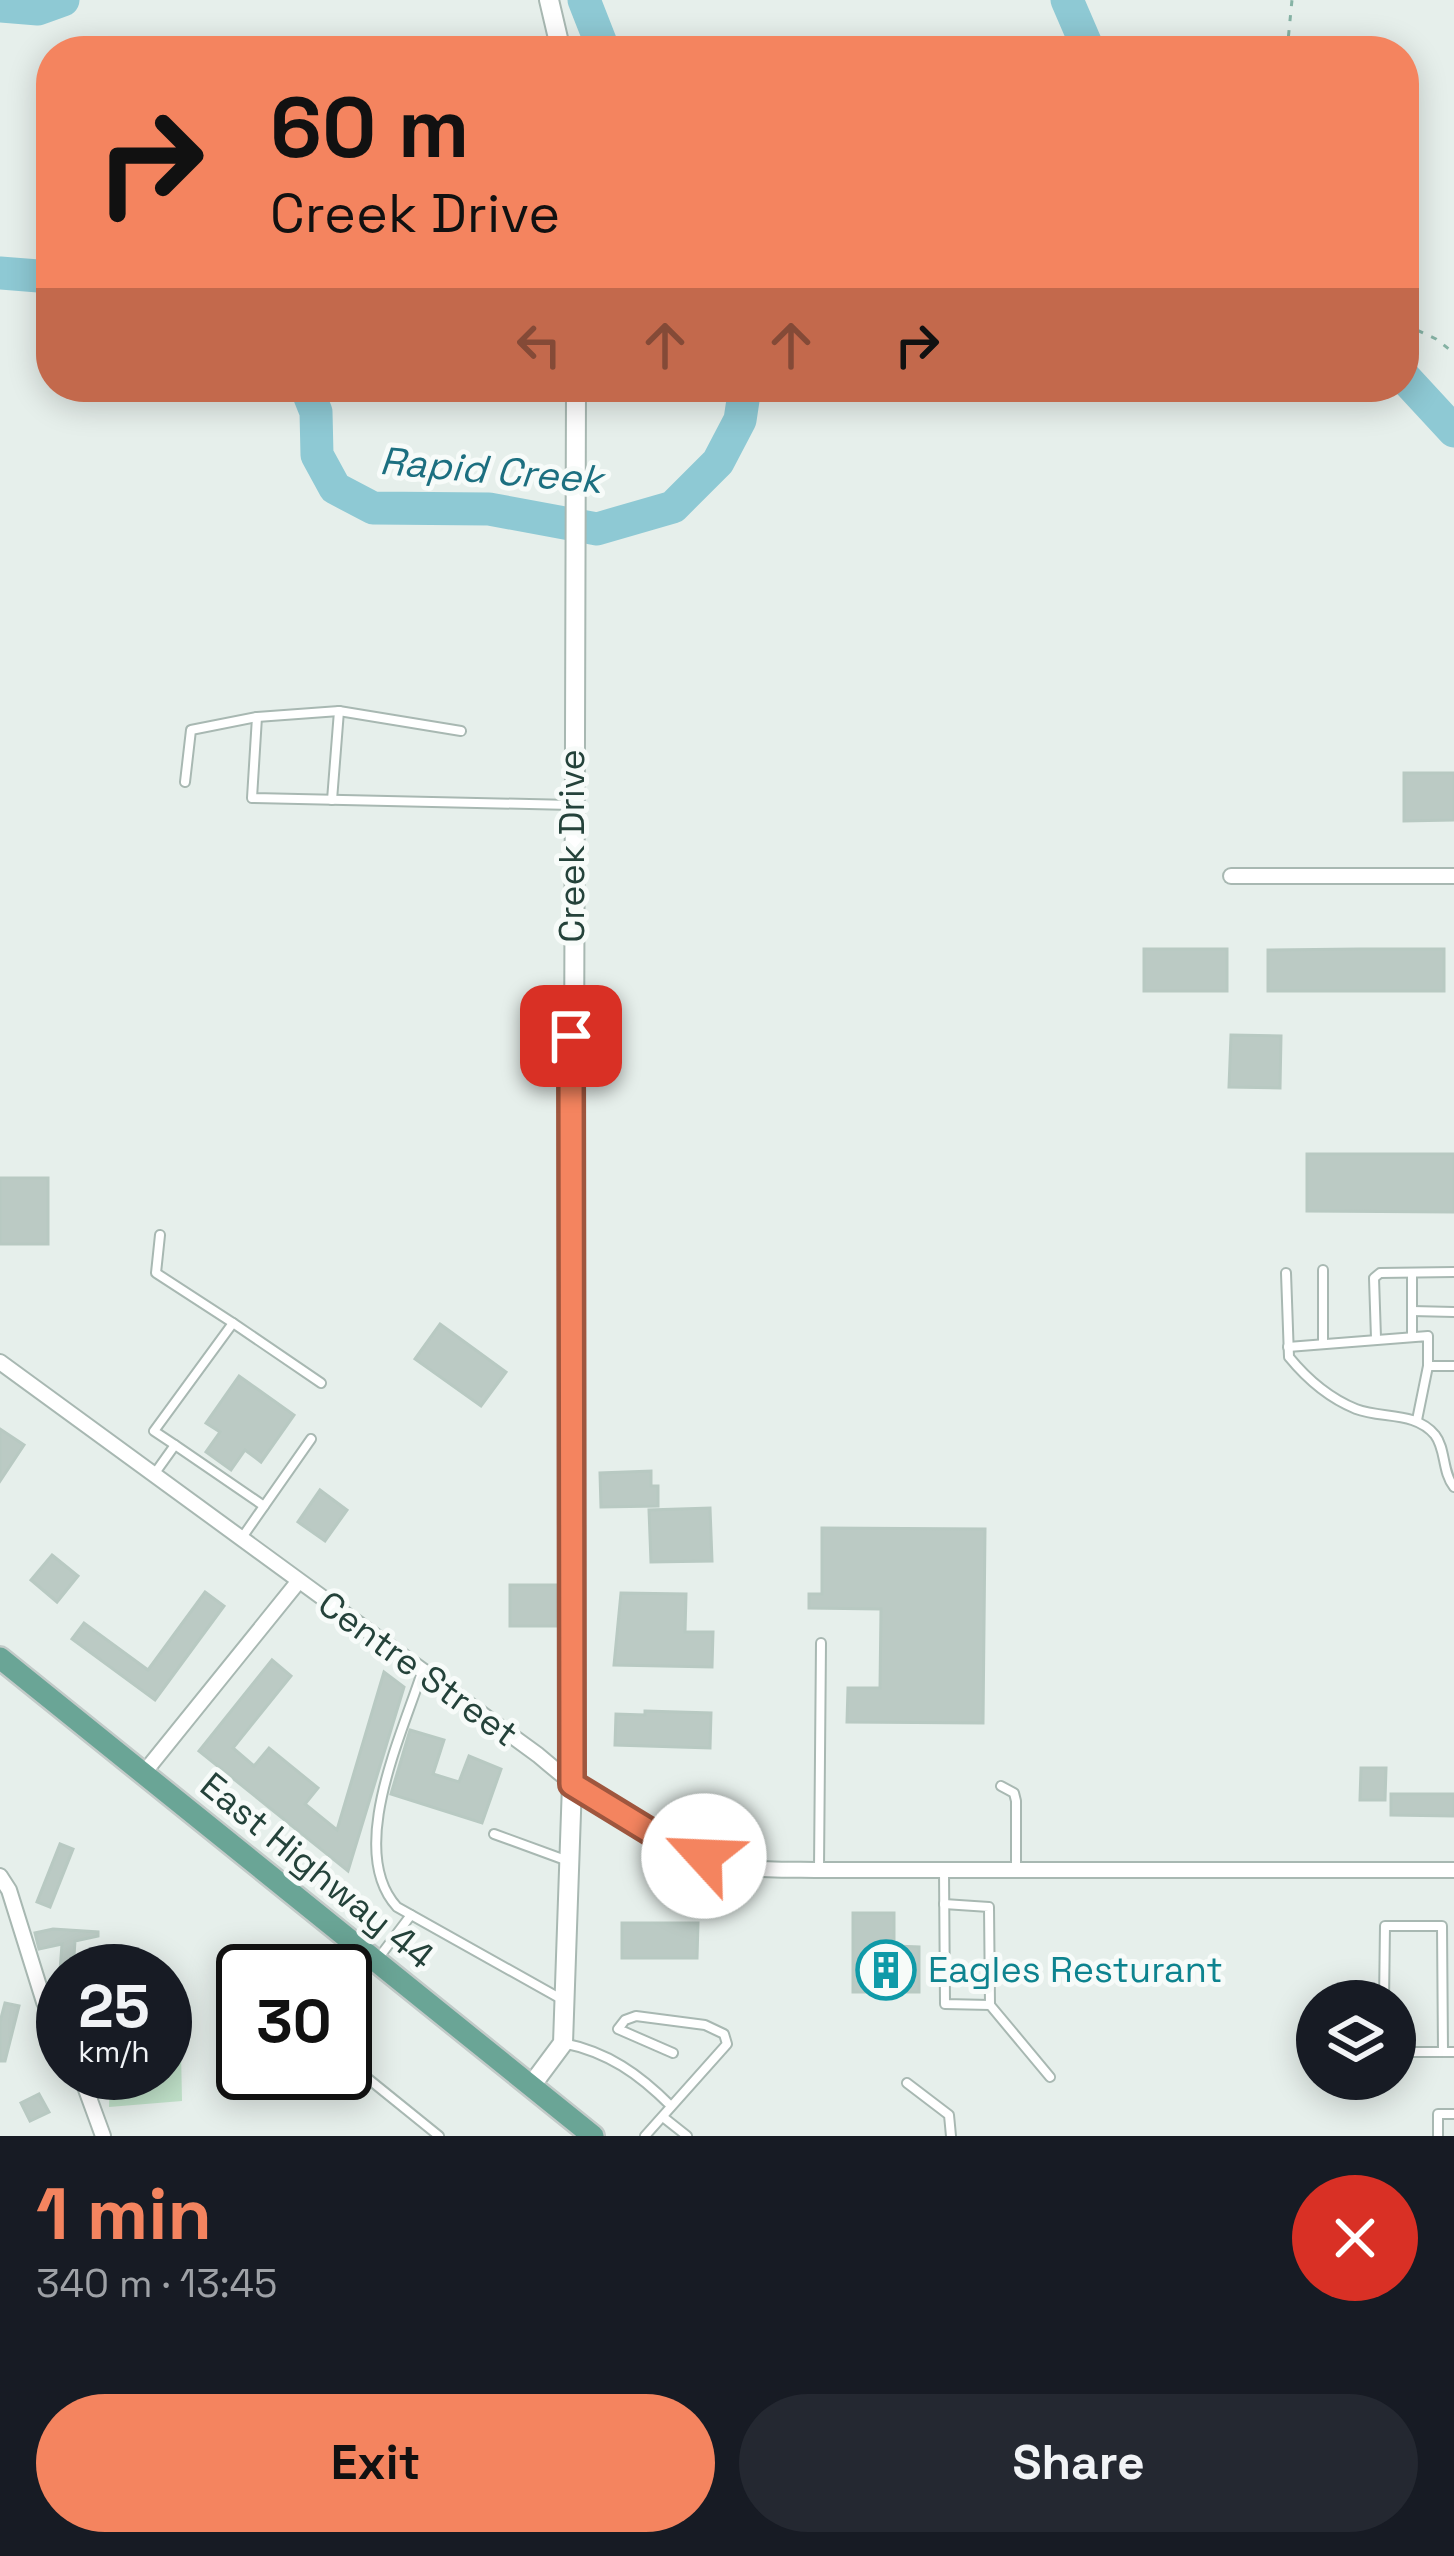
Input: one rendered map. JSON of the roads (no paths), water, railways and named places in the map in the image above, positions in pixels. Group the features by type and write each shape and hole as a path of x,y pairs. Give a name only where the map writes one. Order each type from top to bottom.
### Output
{"main road":[{"name":"East Highway 44","path":"0,1658 355,1944"},
{"name":"East Highway 44","path":"372,1957 593,2136"}],"street":[{"path":"549,0 557,36"},
{"name":"Creek Drive","path":"563,2043 572,1784 576,402"},
{"path":"1231,876 1454,876"},
{"name":"Centre Street","path":"0,1362 572,1784 662,1839 704,1856 753,1868 819,1870 1454,1870"},
{"path":"142,1774 298,1582"},
{"path":"0,1876 9,1889 36,1976"},
{"path":"531,2086 563,2043"},
{"path":"90,2100 104,2136"}],"lane":[{"path":"332,800 339,711"},
{"path":"185,782 191,730 257,717 339,711 461,730"},
{"path":"257,717 252,798 572,805"},
{"path":"160,1235 156,1274 321,1383"},
{"path":"1323,1270 1323,1344"},
{"path":"1286,1273 1289,1357 1322,1390 1358,1410 1417,1420 1438,1438 1445,1474 1454,1487"},
{"path":"1376,1339 1374,1278 1380,1273 1454,1273"},
{"path":"1412,1273 1412,1337"},
{"path":"1412,1311 1454,1312"},
{"path":"233,1323 154,1431 264,1506"},
{"path":"1288,1347 1428,1336 1428,1366 1417,1420"},
{"path":"1428,1366 1454,1366"},
{"path":"240,1540 310,1439"},
{"path":"153,1475 176,1444"},
{"path":"819,1870 820,1642"},
{"path":"422,1672 381,1802 375,1846 383,1892 411,1915 564,2000"},
{"path":"1000,1786 1014,1792 1016,1801 1016,1871"},
{"path":"494,1834 569,1862"},
{"path":"944,1871 945,2003 990,2005"},
{"path":"944,1904 988,1907 990,2005 1050,2077"},
{"path":"372,1952 411,1915"},
{"path":"1384,1980 1385,1926 1454,1925"},
{"path":"1442,1926 1443,2052"},
{"path":"645,2136 727,2044 724,2034 706,2026 636,2016 618,2029 674,2053"},
{"path":"563,2043 596,2050 622,2063 671,2106"},
{"path":"1416,2052 1454,2051"},
{"path":"372,2082 439,2136"},
{"path":"907,2083 949,2115 951,2136"},
{"path":"1438,2136 1438,2114 1454,2114"},
{"path":"663,2116 687,2136"}],"waterway":[{"name":"Rapid Creek","path":"0,6 38,9 63,0"},
{"name":"Rapid Creek","path":"584,0 598,36"},
{"name":"Rapid Creek","path":"1067,0 1083,36"},
{"name":"Rapid Creek","path":"0,273 36,276"},
{"name":"Rapid Creek","path":"1419,393 1454,431"},
{"name":"Rapid Creek","path":"312,402 317,455 335,488 373,508 489,509 597,529 673,507 718,462 740,420 743,402"}],"place":[{"name":"Eagles Resturant","path":"886,1970"}]}
